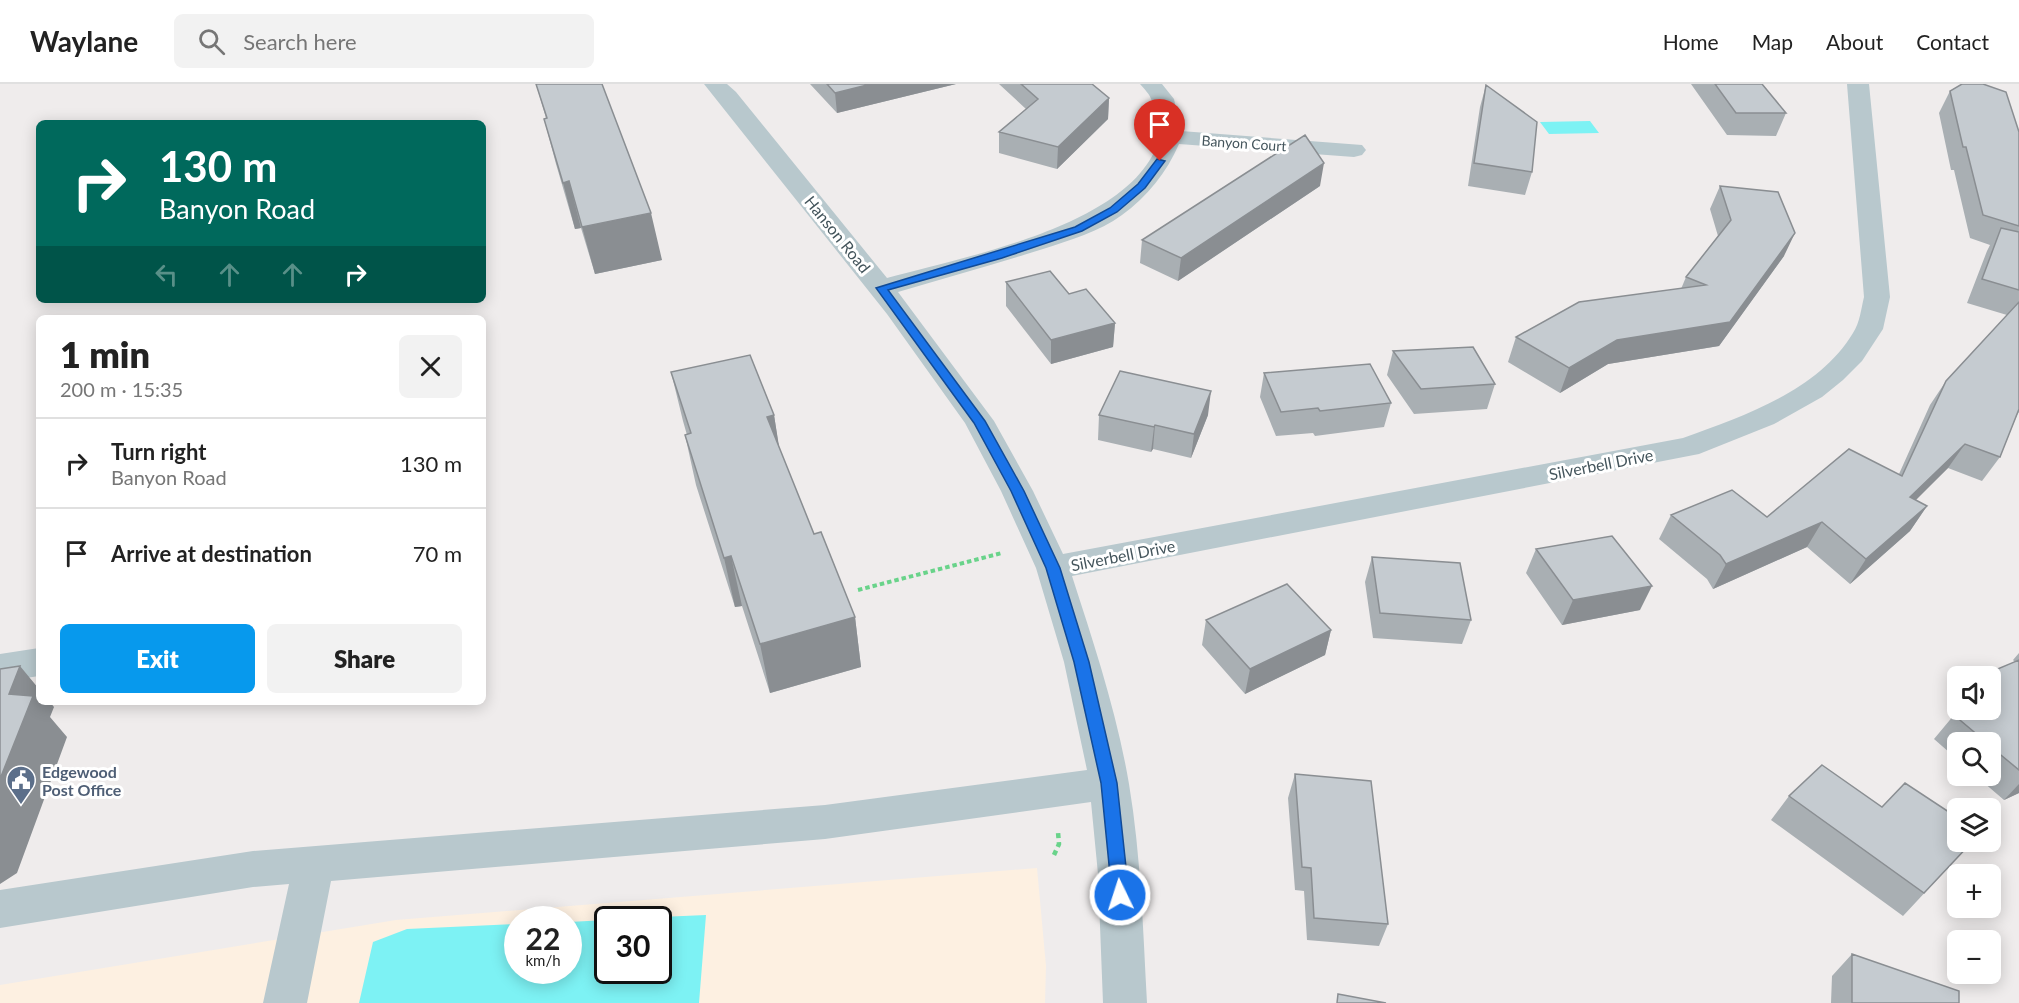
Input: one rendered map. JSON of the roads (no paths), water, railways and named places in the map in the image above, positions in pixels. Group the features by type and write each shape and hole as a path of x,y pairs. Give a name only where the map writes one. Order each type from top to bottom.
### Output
{"street":[{"name":"Hanson Road","path":"715,84 881,288 979,421 1017,491 1053,568 1082,662 1109,783 1119,874 1125,1003"},
{"path":"881,288 998,255 1078,229 1113,210 1141,186 1160,161 1171,137 1163,99 1151,84"},
{"name":"Silverbell Drive","path":"1053,568 1688,447 1749,426 1799,400 1846,361 1869,331 1876,297 1858,84"},
{"name":"Banyon Court","path":"1171,137 1354,150"},
{"path":"0,668 36,662"},
{"path":"0,909 253,868 825,822 1052,793 1109,783"},
{"path":"285,1003 314,863"}],"water":[{"path":"1590,121 1599,133 1549,134 1540,122"},
{"path":"706,915 699,1003 359,1003 373,942 407,929 504,925 504,984 582,984 582,921 594,921 594,984 672,984 672,916"}],"place":[{"name":"Edgewood Post Office","path":"21,806"}]}
